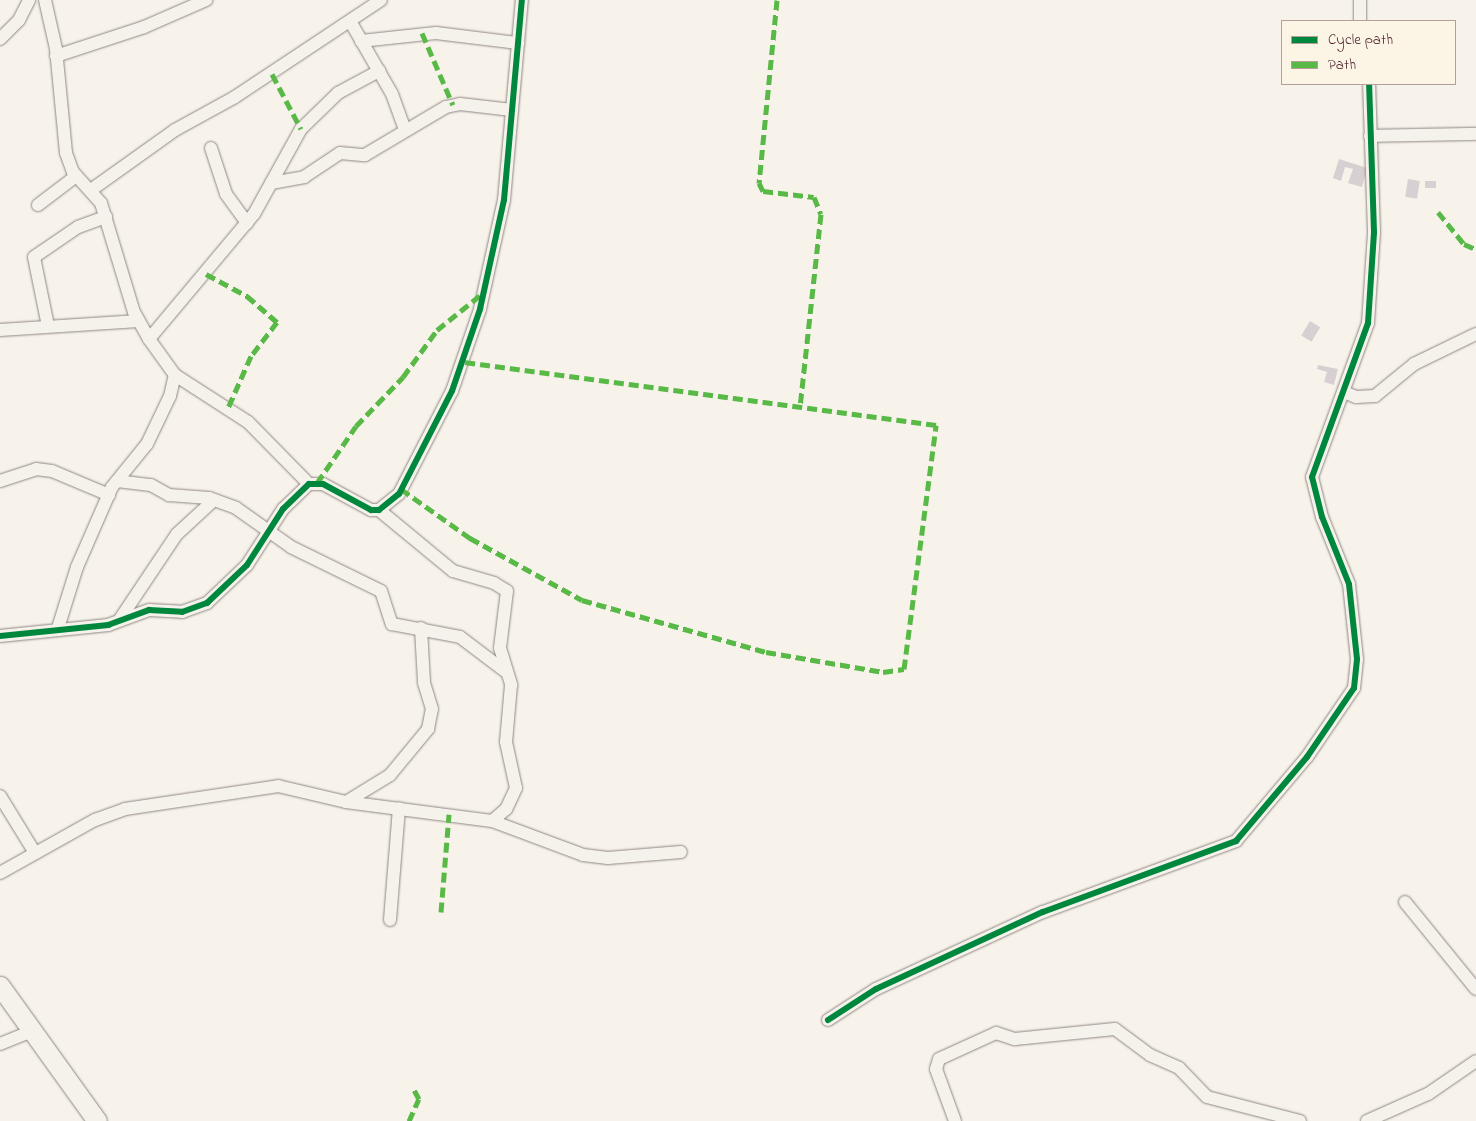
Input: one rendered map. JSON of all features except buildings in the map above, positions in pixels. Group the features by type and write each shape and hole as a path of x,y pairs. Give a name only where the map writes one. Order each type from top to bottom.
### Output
{"street":[{"path":"0,38 19,20 29,0"},
{"path":"45,0 56,56 62,132 76,176 91,190 106,217 139,321 149,339 175,375 248,422 309,484"},
{"path":"56,56 144,27 206,0"},
{"path":"0,636 58,628 89,628 119,621 149,610 182,612 207,603 233,581 270,532 283,509 309,484 323,484 371,510 379,510 399,494 452,391 466,350 504,200 522,0"},
{"path":"1360,0 1360,20"},
{"path":"91,190 175,130 350,21 376,2"},
{"path":"350,21 379,71 405,130"},
{"path":"361,41 436,33 518,43"},
{"path":"149,339 247,223 309,120 344,88 379,71"},
{"path":"828,1020 876,989 1043,912 1230,844 1285,786 1354,688 1357,659 1349,584 1322,517 1312,477 1368,323 1372,287 1369,85"},
{"path":"271,183 304,176 340,153 361,157 405,130 453,105 512,110"},
{"path":"1370,136 1476,134"},
{"path":"211,148 226,194 247,223"},
{"path":"38,205 76,176"},
{"path":"48,326 34,257 78,227 106,217"},
{"path":"0,330 139,321"},
{"path":"1344,392 1356,397 1375,396 1414,364 1476,334"},
{"path":"58,628 77,567 109,495 117,481 151,437 175,375"},
{"path":"0,481 36,470 52,471 109,495"},
{"path":"117,481 151,485 169,495 214,500 236,508 270,532 380,591 392,624 421,628 460,637 505,671"},
{"path":"119,621 177,534 214,500"},
{"path":"379,510 453,571 505,589 500,639 505,671 511,690 506,742 516,788 506,809 492,821"},
{"path":"346,802 368,792 404,761 432,718 421,628"},
{"path":"0,873 95,820 152,803 278,786 346,802 492,821 583,855 617,858 681,852"},
{"path":"0,796 35,853"},
{"path":"390,920 399,808"},
{"path":"1405,902 1476,989"},
{"path":"0,986 34,1030 97,1121"},
{"path":"955,1121 936,1069 940,1059 996,1033 1015,1039 1115,1029 1150,1056 1179,1068 1206,1097 1300,1121"},
{"path":"0,1044 34,1030"},
{"path":"1367,1121 1428,1094 1476,1062"}],"marked path":[{"path":"777,0 759,183 763,191 814,197 821,214 800,406"},
{"path":"422,33 453,105"},
{"path":"272,74 301,129"},
{"path":"1438,212 1464,244 1476,249"},
{"path":"206,274 247,296 277,322 251,356 228,408"},
{"path":"317,483 356,426 403,377 437,330 483,293"},
{"path":"401,489 470,538 582,600 766,652 883,672 904,669 936,425 462,362"},
{"path":"441,912 449,814"},
{"path":"409,1121 419,1099 412,1086"}],"cycle path":[{"path":"0,636 108,625 149,610 182,612 207,603 247,565 283,509 309,484 323,484 371,510 379,510 399,494 452,391 480,309 504,200 522,0"},
{"path":"828,1020 876,989 1043,912 1236,841 1307,757 1354,688 1357,659 1349,584 1322,517 1312,477 1368,323 1374,232 1369,85"}]}
